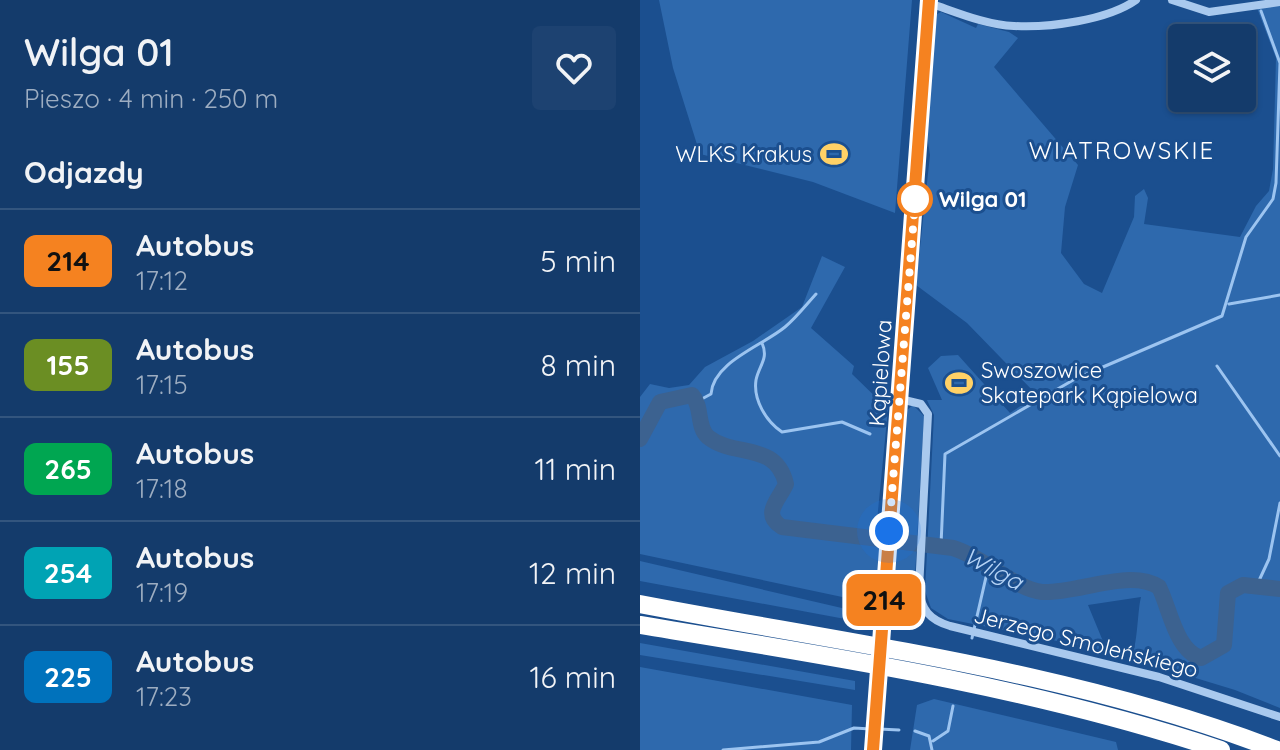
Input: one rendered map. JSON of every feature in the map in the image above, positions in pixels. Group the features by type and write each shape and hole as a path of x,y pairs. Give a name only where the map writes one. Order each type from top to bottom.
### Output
{"highway":[{"path":"640,604 1009,671 1156,709 1277,750"},
{"path":"640,625 981,684 1080,708 1221,750"}],"street":[{"path":"929,2 1012,26 1086,19 1121,11 1136,0"},
{"path":"1172,0 1209,12 1280,2"},
{"name":"Kąpielowa","path":"873,748 929,2"},
{"name":"Jerzego Smoleńskiego","path":"900,399 921,404 928,414 920,598 926,613 939,623 1159,677 1280,717"}],"shaded area":[{"path":"659,0 912,0 895,213 813,182 700,154 673,68"},
{"path":"1280,5 1280,708 1235,690 1130,658 1135,646 1141,597 1088,605 1107,651 948,619 931,608 925,591 934,415 927,400 942,400 928,368 941,356 958,355 1010,413 1037,395 967,323 916,285 930,155 925,123 937,14 941,12 976,28 978,24 1009,32 1018,38 994,67 1078,165 1065,207 1061,253 1084,284 1102,293 1134,217 1135,196 1144,189 1148,198 1144,224 1240,237 1256,206 1269,191 1273,169 1276,58 1257,8"},
{"path":"822,256 845,267 811,328 854,366 852,374 888,409 875,541 896,543 907,410 913,405 924,416 913,612 640,554 640,397 650,384 669,388 689,385 705,367 753,341 802,307"},
{"path":"640,561 872,615 872,624 640,581"},
{"path":"640,643 855,681 855,690 640,655"},
{"path":"640,667 852,705 851,750 640,750"},
{"path":"934,699 1116,742 1118,750 910,750 917,705"}],"waterway":[{"path":"941,545 945,454 1075,379 1222,316 1246,237 1273,199 1276,183 1280,63 1261,11"},
{"path":"698,401 711,394 714,383 729,364 785,327 816,294"},
{"path":"1229,304 1280,295"},
{"path":"762,343 764,353 756,380 757,395 766,416 776,427 782,432 842,422 870,434"},
{"path":"1217,366 1280,456"},
{"name":"Wilga","path":"640,439 660,402 692,395 708,437 718,443 764,456 781,470 786,484 772,512 782,527 953,548 1022,586 1042,592 1118,581 1147,582 1159,587 1185,647 1201,658 1224,645 1228,593 1243,585 1280,589"},
{"path":"1257,585 1269,559 1280,503"},
{"path":"972,638 989,564"},
{"path":"933,741 948,731 953,706"},
{"path":"723,750 819,742 854,728 871,729"},
{"path":"879,729 899,730"},
{"path":"915,731 929,736 932,750"}],"bus line":[{"name":"214","path":"873,750 929,0"}],"place":[{"name":"WLKS Krakus","path":"834,154"},
{"name":"Wilga 01","path":"915,199"},
{"name":"Swoszowice Skatepark Kąpielowa","path":"959,383"}],"district":[{"name":"WIATROWSKIE","path":"1122,151"}],"route":[{"path":"889,531 916,190 915,199"}]}
